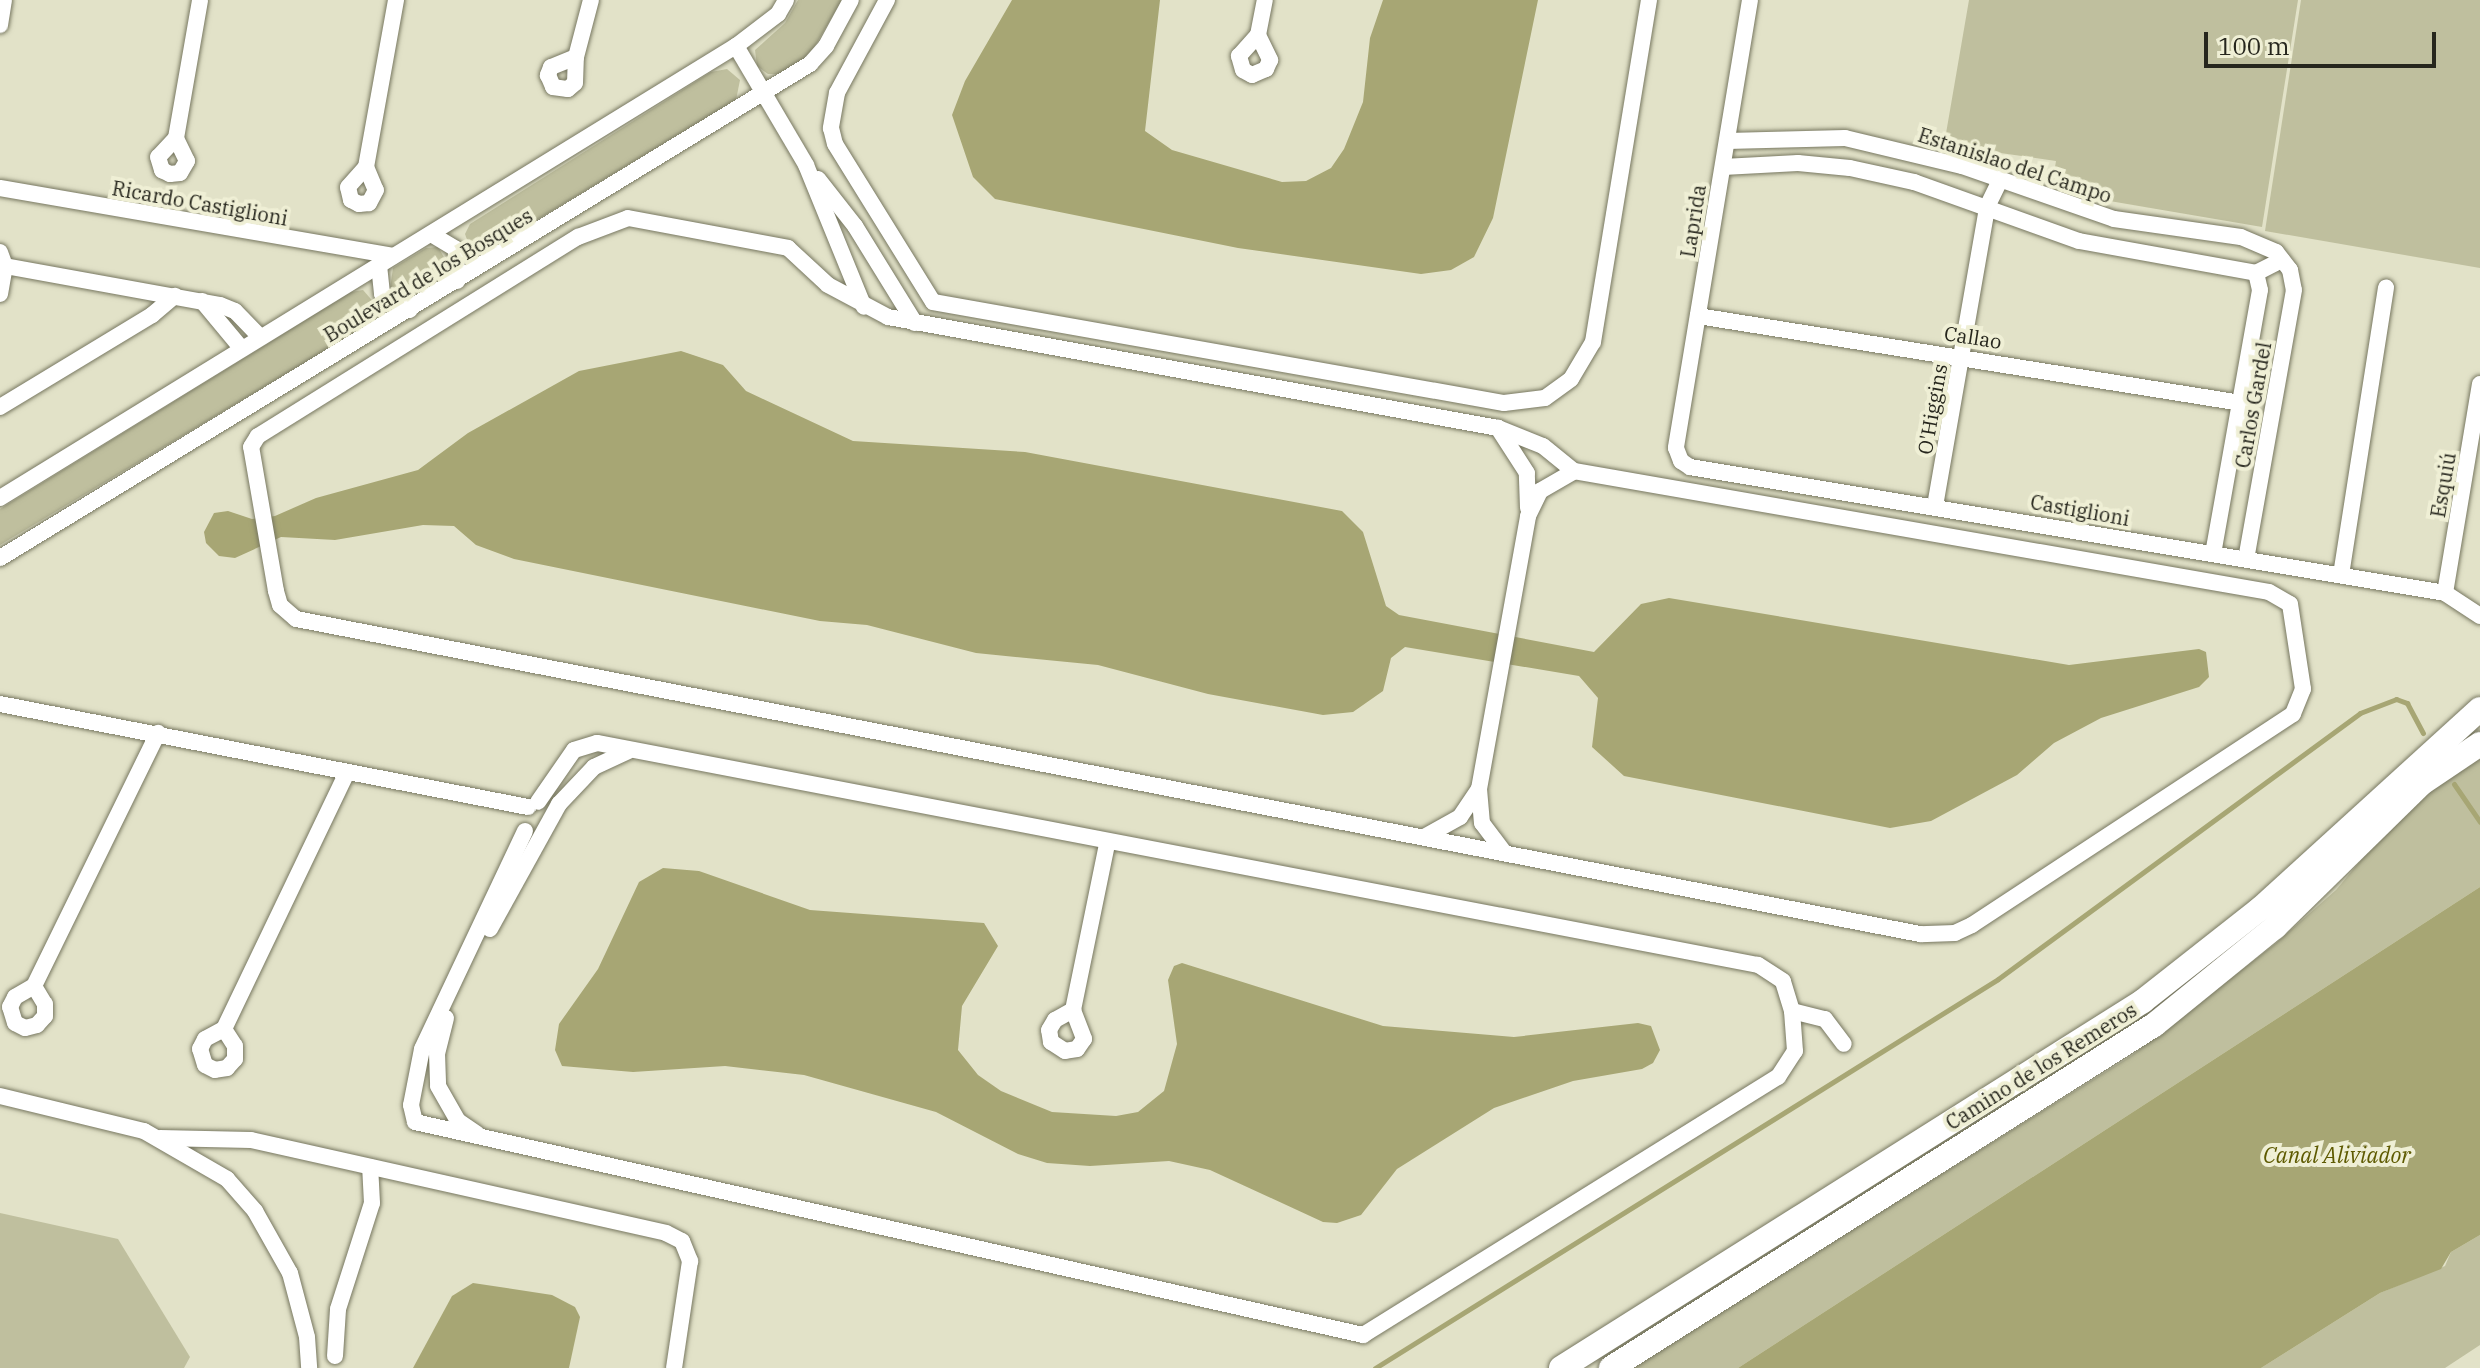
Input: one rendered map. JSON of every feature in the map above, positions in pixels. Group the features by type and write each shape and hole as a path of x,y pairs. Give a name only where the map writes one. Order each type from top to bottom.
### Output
{"main road":[{"name":"Camino de los Remeros","path":"1561,1368 2143,1001 2260,909 2480,709"},
{"name":"Camino de los Remeros","path":"1611,1368 2154,1025 2275,927 2422,783 2480,744"}],"street":[{"path":"0,25 4,0"},
{"path":"176,138 200,0"},
{"path":"366,167 396,0"},
{"path":"576,57 591,0"},
{"name":"Boulevard de los Bosques","path":"0,498 736,46 778,14 786,0"},
{"name":"Boulevard de los Bosques","path":"0,558 810,64 826,46 851,0"},
{"path":"887,0 837,93 831,128 835,144 933,302 1525,403 1545,398 1571,379 1593,342 1649,0"},
{"path":"1258,35 1265,0"},
{"name":"Laprida","path":"1676,448 1750,0"},
{"path":"736,46 806,165 864,307"},
{"name":"Estanislao del Campo","path":"1727,141 1845,138 1908,150 2114,219 2260,242 2282,260"},
{"path":"1723,167 1798,163 1850,168 1914,182 2079,241 2256,273 2282,260"},
{"path":"806,165 855,226 915,323"},
{"name":"O'Higgins","path":"1935,506 1987,207 2000,180"},
{"name":"Ricardo Castiglioni","path":"0,188 386,261"},
{"path":"613,221 649,221 788,248 828,285 864,307 915,323 1498,428 1543,446 1574,471 2281,596 2290,604 2303,689 2300,704 2293,714 1955,933 1920,934 296,619 280,605 252,459 258,436 578,237 613,221"},
{"path":"431,234 456,249 457,281"},
{"path":"0,294 2,259 202,300 235,311 260,337"},
{"name":"Carlos Gardel","path":"2246,559 2294,290 2282,260"},
{"path":"386,261 382,294 410,310"},
{"name":"Carlos Gardel","path":"2213,554 2260,290 2256,273"},
{"path":"2341,575 2386,288"},
{"path":"0,407 152,315 175,296"},
{"path":"202,300 242,349"},
{"name":"Callao","path":"1698,316 2241,403"},
{"name":"Esquiú","path":"2445,593 2480,384"},
{"path":"1498,428 1527,473 1528,516 1479,789 1482,823 1505,853"},
{"name":"Castiglioni","path":"1676,448 1690,467 2445,593 2480,616"},
{"path":"1528,516 1540,491 1574,471"},
{"path":"0,704 345,776 502,813 528,830"},
{"path":"0,714 156,738"},
{"path":"34,986 156,738"},
{"path":"487,1139 467,1128 451,1111 438,1086 437,1053 454,1000 528,830 533,804 579,745 597,743 990,815 1107,844 1758,965 1783,981 1792,1011 1795,1051 1778,1077 1363,1335 426,1127 411,1115 411,1105 428,1036 528,830 553,813 594,767 631,751"},
{"path":"345,776 549,804 553,813"},
{"path":"224,1029 345,776"},
{"path":"1423,837 1460,817 1479,789"},
{"path":"1073,1010 1107,844"},
{"path":"1792,1011 1825,1019 1844,1044"},
{"path":"0,1096 160,1138 251,1140 612,1220 682,1241 689,1276 674,1368"},
{"path":"160,1138 227,1179 255,1211 290,1273 307,1337 309,1368"},
{"path":"335,1356 338,1309 372,1203 370,1167"}],"green space":[{"path":"798,0 842,0 809,56 780,74 768,74 757,66 755,50 785,23"},
{"path":"1969,0 2298,0 2262,227 2051,191 2056,161 1944,145"},
{"path":"2301,0 2480,0 2480,268 2265,231"},
{"path":"727,69 740,80 736,100 485,251 470,248 465,234 470,224 711,72"},
{"path":"438,247 448,264 443,277 410,297 390,289 393,268 426,248"},
{"path":"363,290 377,306 366,326 0,545 0,509 351,292"},
{"path":"2480,751 2480,887 1738,1368 1630,1368 2131,1056 2275,944 2336,890 2402,811"},
{"path":"0,1213 118,1239 190,1357 184,1368 0,1368"},
{"path":"2480,1235 2480,1345 2445,1368 2261,1368 2380,1293 2445,1266 2451,1252"}],"water":[{"path":"1012,0 1160,0 1145,131 1172,150 1282,182 1306,181 1331,168 1344,149 1363,102 1370,38 1383,0 1538,0 1493,218 1474,257 1451,270 1421,274 1238,248 995,199 973,177 952,115 965,81"},
{"path":"681,351 723,365 746,391 853,441 1025,452 1342,511 1363,532 1386,606 1399,615 1594,652 1641,604 1669,598 2069,665 2199,649 2206,652 2209,677 2199,687 2101,718 2054,743 2017,775 1931,821 1890,828 1624,776 1592,747 1598,698 1579,676 1405,647 1391,658 1383,691 1353,712 1323,715 1208,694 1098,665 976,653 867,625 820,621 514,559 476,545 454,526 423,525 335,540 281,537 235,558 219,556 206,543 204,532 214,513 228,511 252,519 275,516 316,498 418,470 468,433 579,371"},
{"path":"663,868 699,871 810,910 984,923 998,946 962,1006 958,1050 978,1075 1001,1091 1052,1112 1116,1116 1138,1112 1164,1091 1177,1044 1168,980 1174,966 1182,963 1383,1026 1514,1037 1638,1023 1651,1026 1660,1050 1653,1063 1642,1069 1573,1081 1494,1108 1397,1169 1361,1215 1337,1223 1323,1222 1210,1170 1169,1161 1090,1166 1047,1163 1018,1154 936,1112 804,1075 725,1066 633,1072 562,1066 555,1050 559,1024 598,969 639,882"},
{"name":"Canal Aliviador","path":"2480,887 2480,1235 2451,1252 2441,1269 2380,1293 2261,1368 1738,1368"},
{"path":"473,1283 552,1295 575,1307 580,1317 569,1368 413,1368 452,1296"}],"waterway":[{"path":"1375,1368 1998,979 2360,713 2396,699 2407,703 2423,733"},
{"path":"2454,784 2480,822"}]}
